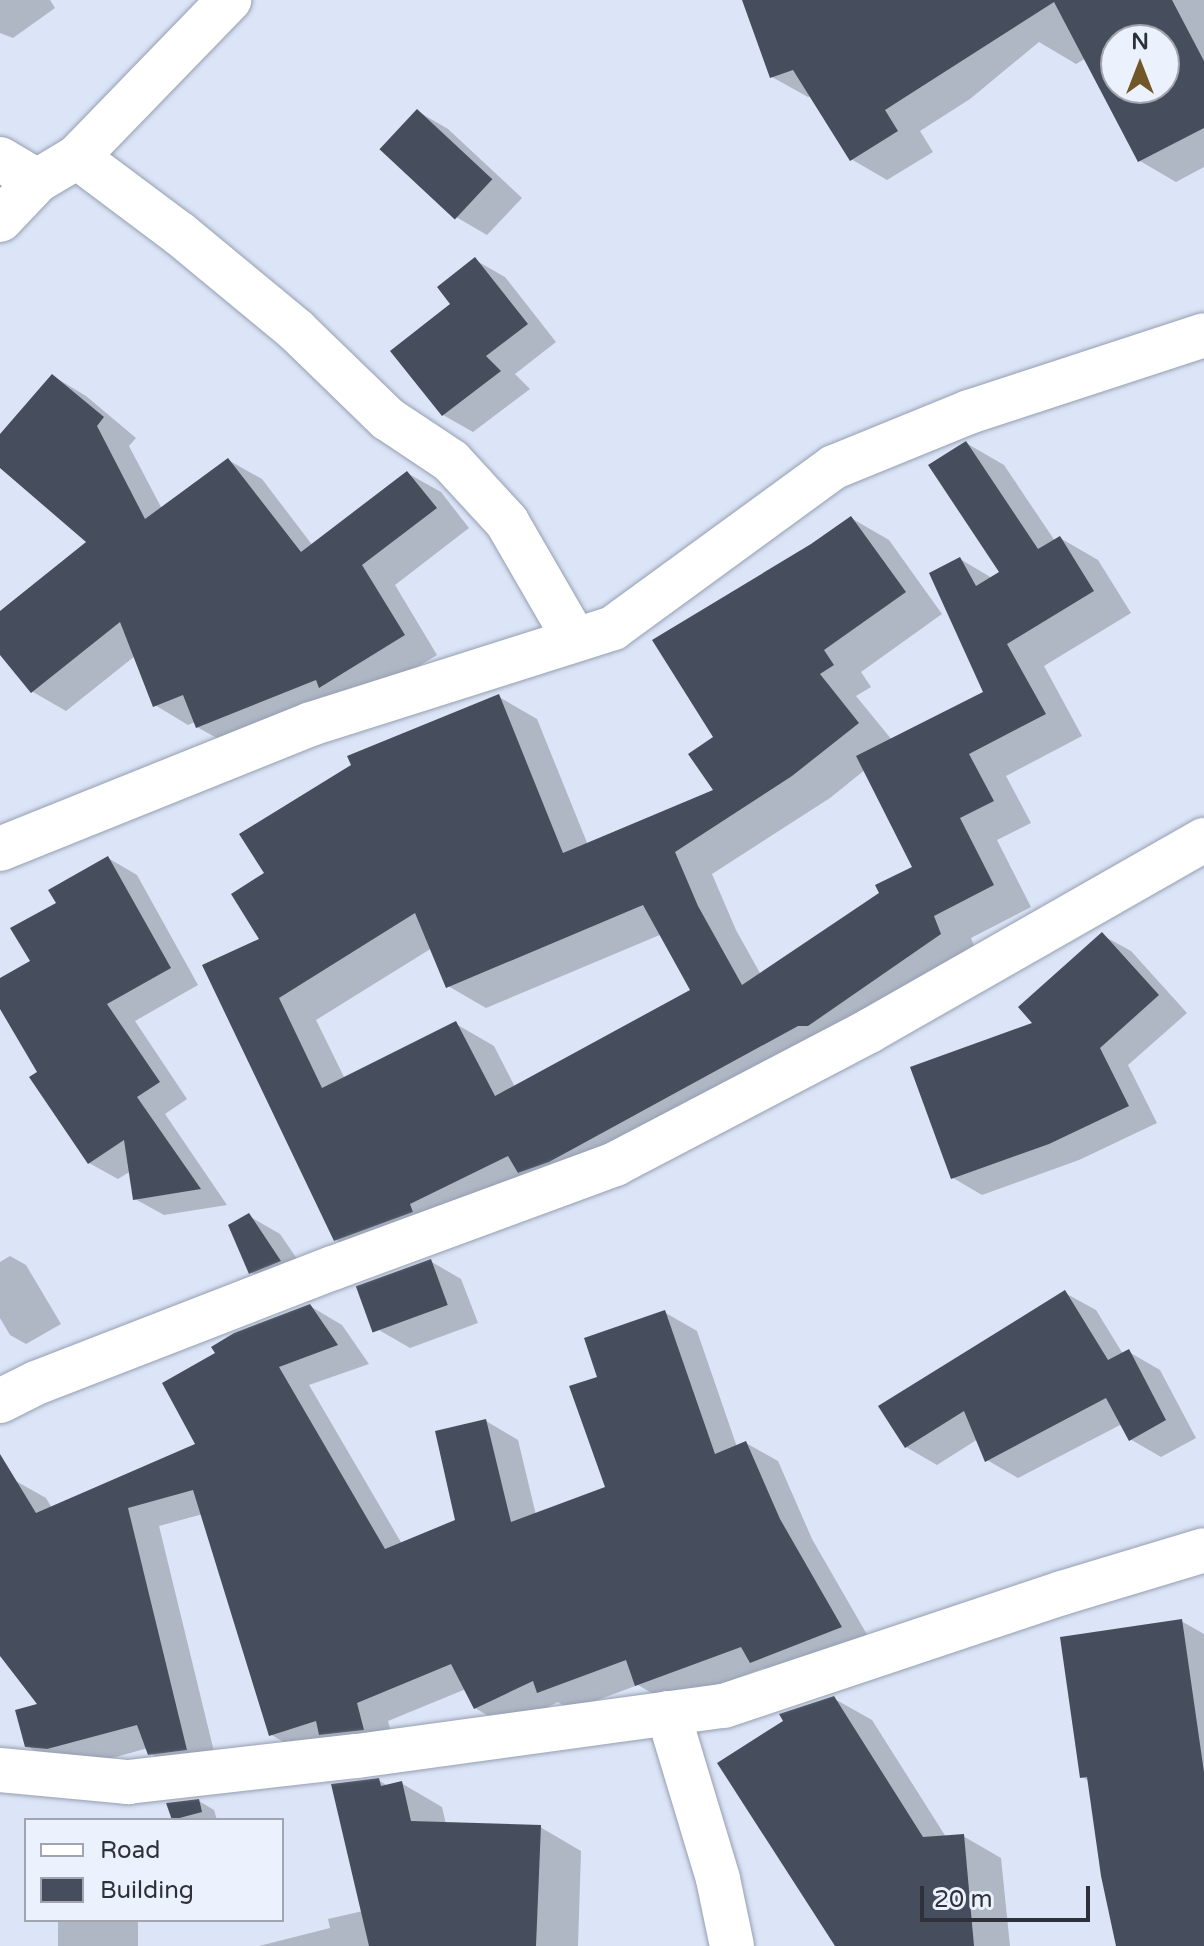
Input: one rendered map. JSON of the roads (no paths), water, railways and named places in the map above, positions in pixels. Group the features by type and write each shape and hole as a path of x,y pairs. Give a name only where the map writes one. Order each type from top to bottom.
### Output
{"street":[{"path":"0,220 37,181 77,157 229,0"},
{"path":"77,157 180,234 296,330 388,419 451,461 507,522 575,640"},
{"path":"0,159 37,181"},
{"path":"0,849 311,724 613,628 834,467 969,412 1204,335"},
{"path":"0,1401 318,1273 615,1164 869,1031 1204,840"},
{"path":"0,1770 128,1782 357,1756 724,1706 1062,1593 1204,1550"},
{"path":"668,1713 718,1879 732,1946"}]}
